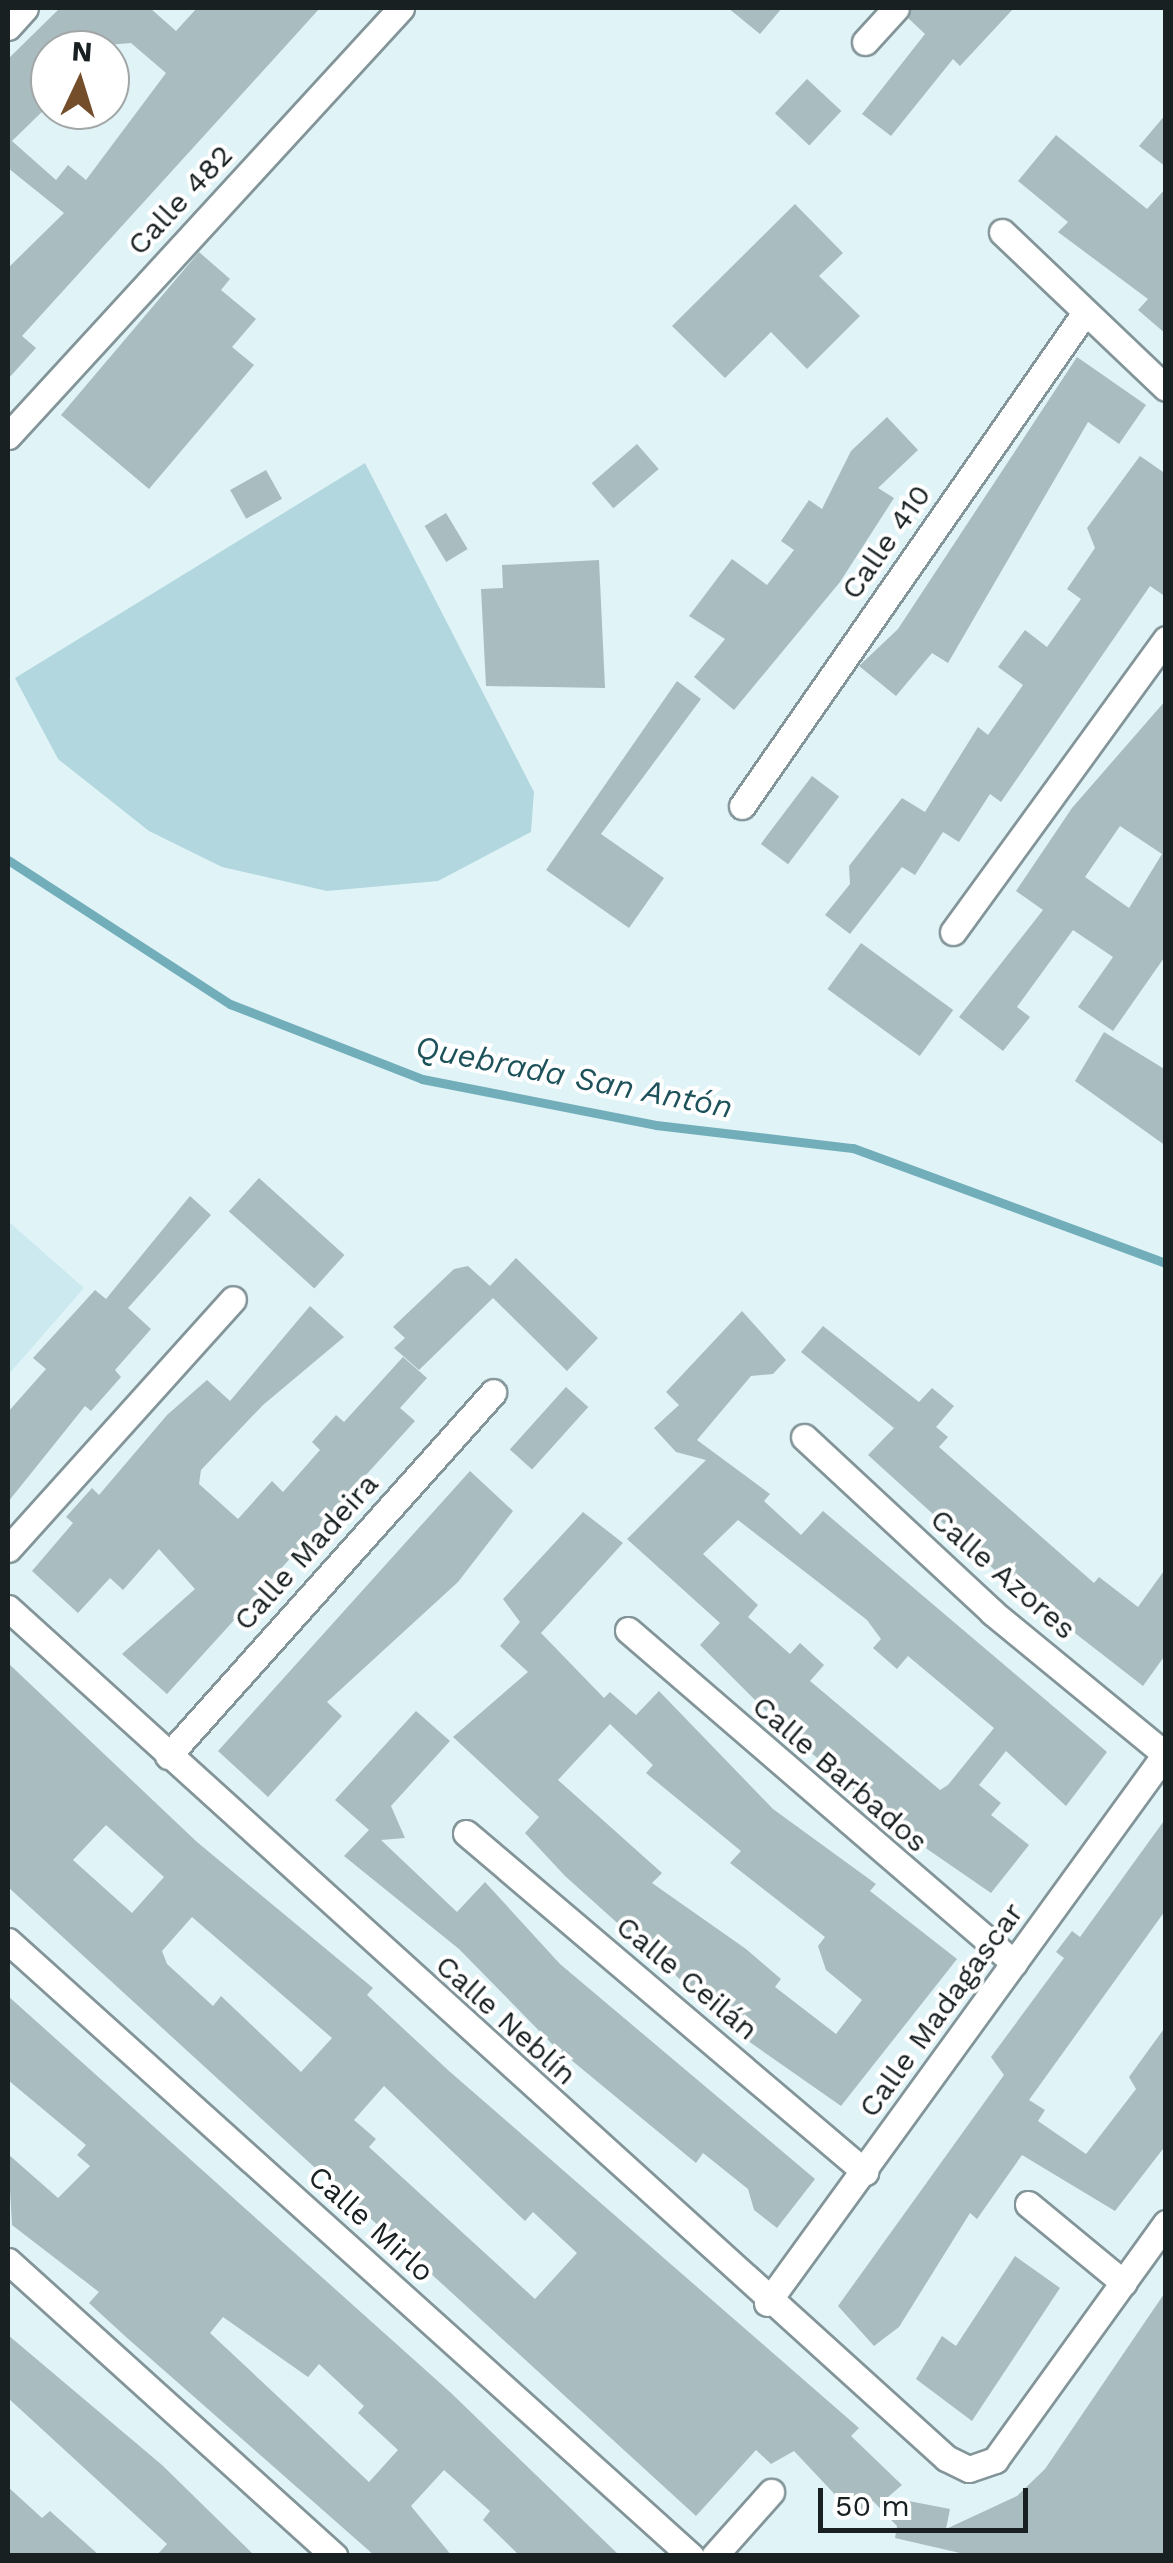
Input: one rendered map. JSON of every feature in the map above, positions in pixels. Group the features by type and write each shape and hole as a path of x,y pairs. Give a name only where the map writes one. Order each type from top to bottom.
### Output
{"street":[{"path":"8,27 25,8"},
{"name":"Calle 482","path":"8,436 401,8"},
{"path":"865,42 896,8"},
{"path":"1002,232 1166,388"},
{"name":"Calle 410","path":"742,806 1084,314"},
{"path":"954,932 1166,639"},
{"path":"8,1549 233,1299"},
{"name":"Calle Madeira","path":"168,1756 493,1392"},
{"name":"Calle Azores","path":"804,1437 992,1612 1165,1753"},
{"name":"Calle Neblín","path":"8,1608 767,2303 969,2469 995,2460 1124,2283"},
{"name":"Calle Barbados","path":"628,1630 1014,1963"},
{"name":"Calle Madagascar","path":"767,2303 1165,1753"},
{"name":"Calle Ceilán","path":"466,1833 865,2172"},
{"name":"Calle Mirlo","path":"8,1941 691,2556"},
{"path":"1028,2204 1124,2283 1166,2223"},
{"path":"8,2261 334,2556"},
{"path":"714,2556 771,2492"}],"shaded area":[{"path":"365,463 534,792 531,832 438,881 327,891 222,867 149,831 58,759 15,678"},
{"path":"8,1221 84,1288 8,1375"}],"building":[{"path":"60,8 150,8 176,31 197,8 320,8 22,336 36,348 8,379 8,268 64,213 8,168 8,59 30,37 30,123 12,141 56,180 68,165 86,180 123,130 130,130 130,121 166,73 130,43 130,30 38,30"},
{"path":"728,8 782,8 760,34"},
{"path":"912,8 1014,8 960,66 953,59 891,136 862,114 925,34 908,18"},
{"path":"807,79 841,111 809,145 775,113"},
{"path":"1166,114 1166,167 1139,146"},
{"path":"1056,135 1147,209 1166,188 1166,334 1138,310 1148,299 1058,232 1068,222 1018,181"},
{"path":"795,204 843,253 819,276 860,316 807,369 771,332 725,378 672,326"},
{"path":"199,252 230,279 221,290 256,319 232,347 254,365 149,489 61,415"},
{"path":"1077,357 1146,405 1119,444 1088,422 948,663 932,653 896,696 859,666 898,629"},
{"path":"887,417 918,450 878,488 894,498 840,582 734,710 694,677 725,639 689,616 732,559 767,585 794,550 781,541 809,500 822,509 851,451"},
{"path":"637,444 659,469 613,508 592,483"},
{"path":"1140,456 1166,474 1166,597 1150,586 1001,802 990,794 959,842 943,832 915,875 902,867 850,934 825,915 850,884 849,866 902,798 925,812 978,727 988,735 1023,685 998,667 1025,630 1047,647 1081,599 1067,589 1095,548 1087,528"},
{"path":"266,470 282,499 246,519 230,490"},
{"path":"446,513 468,549 446,562 425,526"},
{"path":"599,560 605,688 486,686 481,589 503,588 502,565"},
{"path":"677,681 701,699 601,834 664,878 629,928 546,870"},
{"path":"1166,700 1166,955 1113,1031 1078,1007 1113,957 1073,930 1017,1007 1030,1017 1003,1051 959,1017 1043,910 1016,891 1072,808","holes":["1120,826 1162,854 1129,908 1085,877"]},
{"path":"812,776 839,796 788,864 761,844"},
{"path":"861,943 953,1010 920,1056 827,989"},
{"path":"1104,1032 1166,1070 1166,1146 1075,1081"},
{"path":"259,1178 344,1255 314,1288 229,1211"},
{"path":"190,1196 211,1215 128,1308 151,1329 115,1370 121,1377 91,1411 85,1406 8,1502 8,1412 46,1369 33,1358 95,1290 106,1299"},
{"path":"516,1258 598,1338 567,1371 493,1298 419,1370 394,1348 405,1338 393,1327 454,1269 468,1266 490,1286"},
{"path":"310,1306 344,1337 263,1405 201,1470 199,1484 238,1519 272,1481 283,1492 320,1450 312,1442 336,1415 344,1422 403,1357 427,1378 400,1408 415,1421 167,1694 122,1654 195,1589 159,1549 123,1590 110,1578 78,1613 32,1571 73,1523 66,1517 92,1488 99,1495 167,1415 207,1380 230,1401"},
{"path":"742,1311 786,1360 773,1374 751,1376 697,1440 770,1494 764,1501 801,1535 823,1511 1107,1752 1066,1806 1006,1751 979,1785 1001,1803 991,1815 1029,1845 991,1893 898,1829 782,1727 700,1645 720,1623 627,1539 706,1460 676,1452 654,1428 679,1405 666,1392","holes":["738,1520 867,1620 881,1639 873,1648 897,1669 908,1656 994,1728 940,1790 810,1681 824,1665 800,1643 790,1654 748,1617 758,1605 703,1554"]},
{"path":"823,1326 919,1402 932,1388 954,1406 936,1427 948,1437 939,1447 1094,1583 1099,1577 1138,1607 1166,1568 1166,1654 1143,1686 999,1574 868,1455 894,1428 801,1352"},
{"path":"566,1387 588,1407 532,1469 510,1449"},
{"path":"470,1471 513,1511 458,1582 327,1702 342,1716 268,1797 218,1751"},
{"path":"583,1512 623,1543 541,1633 604,1698 610,1692 636,1715 659,1691 773,1809 876,1884 870,1891 957,1959 841,2106 751,2043 565,1876 525,1833 539,1817 453,1737 528,1672 500,1646 520,1622 503,1599","holes":["610,1724 653,1765 646,1773 741,1851 730,1863 825,1937 818,1946 826,1970 862,2000 836,2034 775,1987 781,1979 746,1949 652,1883 662,1873 558,1780"]},
{"path":"8,1663 197,1842 373,1988 367,1995 449,2071 859,2428 851,2436 902,2485 888,2497 950,2509 946,2529 1017,2496 1045,2469 1166,2291 1166,2556 973,2556 895,2538 897,2526 873,2501 857,2518 794,2451 771,2464 756,2450 696,2516 8,1887","holes":["106,1825 164,1877 132,1913 73,1860","192,1917 332,2038 301,2072 221,1996 213,2006 167,1964 162,1951","384,2086 525,2221 533,2212 577,2253 535,2299 369,2147 376,2139 354,2120"]},
{"path":"416,1711 450,1741 391,1806 405,1838 381,1840 457,1912 485,1882 560,1964 815,2179 777,2228 754,2210 748,2189 703,2153 696,2163 553,2045 459,1949 344,1856 369,1830 335,1800"},
{"path":"1166,1818 1165,1911 1029,2100 1045,2110 1038,2121 1086,2154 1136,2089 1129,2077 1166,2026 1166,2145 1115,2211 1022,2155 977,2219 970,2213 899,2327 874,2346 838,2306 1004,2075 991,2057 1064,1958 1056,1952 1072,1931 1080,1937"},
{"path":"8,1996 450,2392 620,2556 520,2556 483,2520 490,2511 444,2470 411,2506 452,2556 375,2556 89,2303 99,2292 12,2225 8,2154 58,2198 90,2166 77,2155 86,2145 8,2080","holes":["223,2317 308,2377 319,2364 364,2406 358,2413 398,2450 369,2482 210,2333"]},
{"path":"1015,2256 1060,2288 972,2421 916,2379 942,2336 956,2346"},
{"path":"8,2335 162,2465 255,2556 156,2556 167,2544 8,2398"},
{"path":"8,2487 42,2518 50,2511 100,2556 8,2556"}],"waterway":[{"name":"Quebrada San Antón","path":"8,860 230,1004 422,1079 656,1125 853,1148 1166,1263"}]}
